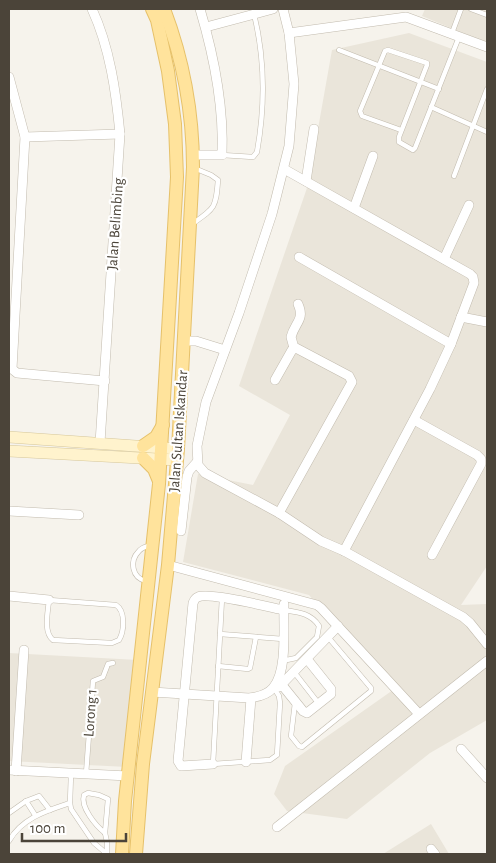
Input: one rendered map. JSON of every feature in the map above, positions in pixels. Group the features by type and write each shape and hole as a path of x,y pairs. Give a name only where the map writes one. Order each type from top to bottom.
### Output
{"main road":[{"name":"Jalan Sultan Iskandar","path":"122,854 128,776 154,544 162,453 177,177 175,124 168,71 157,20 152,9"},
{"name":"Jalan Sultan Iskandar","path":"136,854 143,764 168,565 177,455 191,225 193,161 191,124 181,68 164,9"},
{"path":"159,484 154,470 143,452 156,438 164,425"}],"street":[{"name":"Jalan Belimbing","path":"92,9 110,63 117,96 120,134 100,443"},
{"path":"193,161 222,155 220,97 206,27 200,9"},
{"path":"206,27 273,9"},
{"path":"283,9 289,33 294,84 290,146 272,214 206,402 197,446 197,462 205,474 279,513 321,541 344,551 463,617 487,644"},
{"path":"289,33 406,17 487,48"},
{"path":"9,78 25,137 12,369 17,373 105,381"},
{"path":"306,181 314,129"},
{"path":"25,137 120,134"},
{"path":"354,208 373,156"},
{"path":"284,169 470,274 473,277 474,283 451,344 430,389 344,551"},
{"path":"444,259 469,205"},
{"path":"299,257 451,344"},
{"path":"275,380 294,348 291,337 301,317 298,304"},
{"path":"461,318 487,322"},
{"path":"184,341 196,341 225,350"},
{"path":"279,513 352,382 349,376 294,348"},
{"path":"414,420 477,455 484,457 432,555"},
{"path":"9,437 100,443 143,452"},
{"path":"9,460 9,451 143,452 177,455"},
{"path":"181,531 187,477 189,471 197,462"},
{"path":"9,511 78,516"},
{"path":"168,565 321,608 419,714"},
{"path":"222,598 223,580"},
{"path":"9,596 49,600"},
{"path":"213,764 181,766 178,761 195,598 200,596 222,598 284,610"},
{"path":"284,597 282,661 278,686 307,713 331,694 332,691 307,659"},
{"path":"152,692 251,698 260,696 278,686 294,672 338,626"},
{"path":"24,650 12,771 128,776"},
{"path":"277,827 487,660"},
{"path":"246,762 251,698"},
{"path":"461,748 487,778"}],"lane":[{"path":"401,130 360,114 385,51 388,50 425,62 427,66 399,137 399,142 411,150 414,149 439,89 461,9"},
{"path":"471,9 487,15"},
{"path":"222,155 253,157 257,152 263,104 258,31 254,14"},
{"path":"339,50 439,89"},
{"path":"454,176 487,89"},
{"path":"432,107 487,132"},
{"path":"191,225 216,204 218,180 193,161"},
{"path":"150,582 140,580 136,575 133,562 141,548 154,544"},
{"path":"222,598 213,764 270,760 277,756 280,703 278,686"},
{"path":"49,600 116,605 123,614 122,636 112,643 54,640 48,632 49,600"},
{"path":"282,661 296,658 317,637 319,626 316,621 306,614 284,610"},
{"path":"220,634 283,639"},
{"path":"218,666 250,668 256,637"},
{"path":"295,701 291,736 302,747 370,691 370,688 328,637"},
{"name":"Lorong 1","path":"86,774 92,681 103,677 108,664 113,663"},
{"path":"294,672 319,704"},
{"path":"71,774 70,803 78,820 94,843 107,854"},
{"path":"105,833 84,805 84,795 88,793 108,799 109,807 105,833 107,854"},
{"path":"9,813 26,801 39,796 50,810"},
{"path":"26,801 35,815"},
{"path":"9,841 19,827 35,815 70,803"},
{"path":"78,820 90,815"}],"shaded area":[{"path":"425,9 487,9 487,43 422,16"},
{"path":"409,33 487,62 487,566 461,605 487,604 487,720 430,753 347,819 287,811 274,794 285,766 393,690 309,595 183,562 198,474 253,485 290,415 239,386 308,185 332,50"},
{"path":"9,653 138,660 127,767 9,761"},
{"path":"431,824 449,854 383,854"}]}
